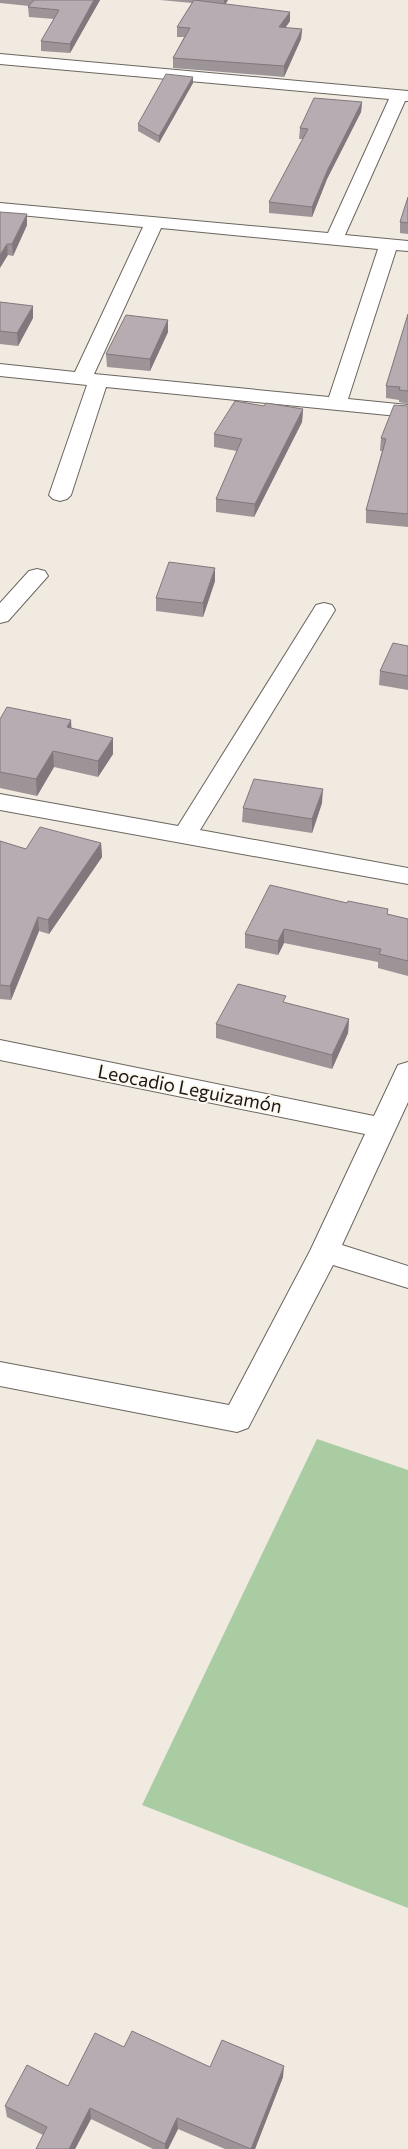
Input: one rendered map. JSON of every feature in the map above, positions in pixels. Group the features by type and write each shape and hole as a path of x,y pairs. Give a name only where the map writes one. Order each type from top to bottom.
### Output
{"street":[{"path":"0,59 403,96 334,239"},
{"path":"0,208 408,246"},
{"path":"60,495 90,379 154,223"},
{"path":"337,403 389,244"},
{"path":"0,370 408,411"},
{"path":"0,616 37,576"},
{"path":"184,836 324,610"},
{"path":"0,802 408,876"},
{"name":"Leocadio Leguizamón","path":"0,1050 380,1127"},
{"path":"0,1374 237,1418 325,1251 380,1127 408,1072"},
{"path":"325,1251 408,1277"}],"green space":[{"path":"317,1439 408,1470 408,1908 142,1805"}],"building":[{"path":"34,0 94,0 70,44 41,41 59,10 28,7"},
{"path":"194,0 290,12 279,27 302,29 284,66 173,58 190,28 177,27"},
{"path":"166,74 193,77 159,136 138,124"},
{"path":"314,98 362,102 328,169 312,207 269,202 308,129 300,128"},
{"path":"408,197 408,223 400,222"},
{"path":"0,212 27,214 12,244 7,244 0,255"},
{"path":"0,302 33,306 17,333 0,331"},
{"path":"408,314 408,391 399,390 400,387 386,386"},
{"path":"126,315 168,320 150,359 106,354"},
{"path":"235,401 264,406 266,403 303,409 255,504 216,499 242,439 214,434"},
{"path":"394,405 408,406 408,514 366,510 386,439 381,438"},
{"path":"169,562 215,568 203,603 156,598"},
{"path":"393,643 408,646 408,676 380,671"},
{"path":"7,707 71,720 67,727 113,738 98,761 53,751 36,779 0,772 0,719"},
{"path":"254,779 323,789 312,819 243,808"},
{"path":"40,827 101,843 48,920 38,917 10,986 0,985 0,841 26,849"},
{"path":"270,885 347,903 348,901 388,909 387,914 408,919 408,961 379,954 381,949 284,929 278,941 245,934"},
{"path":"238,984 286,996 283,1002 349,1019 332,1055 216,1024"},
{"path":"132,2031 210,2067 222,2040 284,2066 251,2149 177,2118 165,2144 90,2108 69,2149 36,2149 47,2127 5,2106 27,2065 68,2086 95,2033 124,2047"}]}
